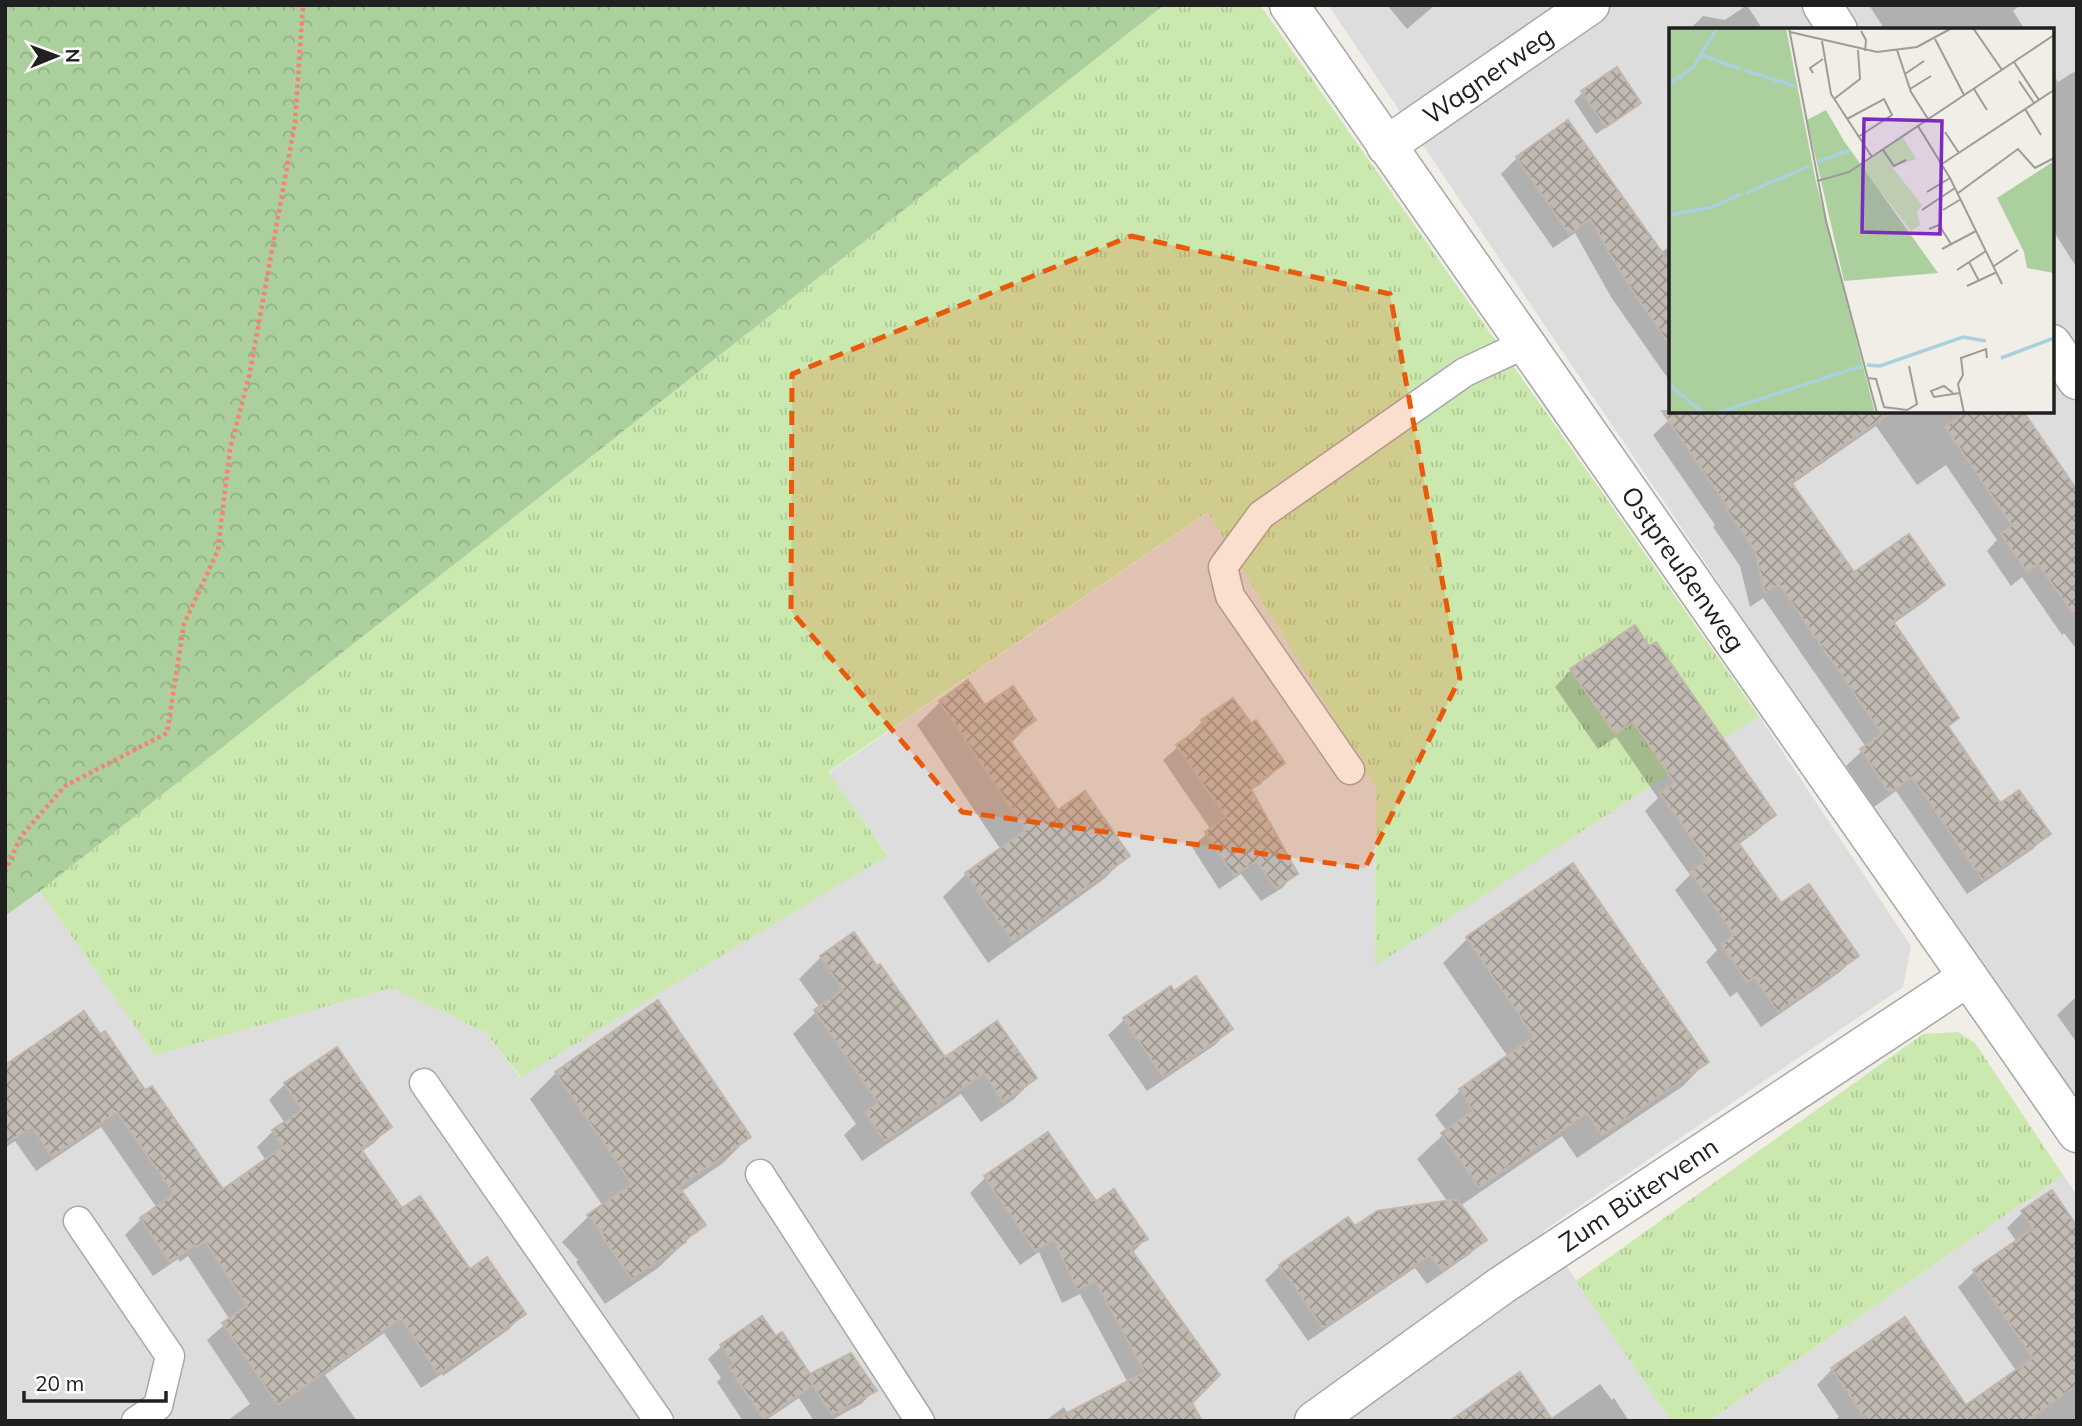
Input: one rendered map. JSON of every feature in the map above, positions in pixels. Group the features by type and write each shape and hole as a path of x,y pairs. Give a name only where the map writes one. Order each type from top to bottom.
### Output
{"street":[{"name":"Ostpreußenweg","path":"1289,5 2077,1133"},
{"name":"Wagnerweg","path":"1387,146 1590,5"},
{"path":"1822,5 1837,28"},
{"path":"2054,347 2077,380"},
{"name":"Zum Bütervenn","path":"1314,1421 1502,1285 1968,977"}],"lane":[{"path":"1350,770 1230,596 1223,566 1262,515 1465,372 1525,344"},
{"path":"424,1083 659,1421"},
{"path":"760,1174 920,1421"},
{"path":"78,1221 170,1356 158,1406 136,1421"}],"path":[{"path":"5,872 21,836 65,786 167,733 184,624 218,551 230,449 249,377 295,123 303,5"}],"highlighted area":[{"path":"1131,236 1390,294 1460,678 1365,868 962,812 791,611 792,374"}],"shaded area":[{"path":"1328,5 2077,5 2077,1101 1794,694"},
{"path":"1209,512 1376,788 1375,965 1759,716 1911,946 1903,987 1543,1231 1671,1421 5,1421 5,916 40,891 155,1054 391,988 485,1032 520,1077 888,854 828,773"},
{"path":"2063,1175 2077,1195 2077,1421 1709,1421"}],"green space":[{"path":"5,5 1164,5 5,916"},
{"path":"1164,5 1260,5 1759,716 1375,966 1376,788 1208,512 828,772 888,855 521,1077 485,1032 391,988 155,1055 40,891"},
{"path":"1958,1032 1975,1043 2063,1175 1709,1421 1671,1421 1576,1281 1923,1034"}],"building":[{"path":"1617,67 1641,103 1606,127 1581,91"},
{"path":"1568,120 1669,262 1669,344 1626,281 1590,219 1569,234 1516,157"},
{"path":"1662,411 1890,413 1791,482 1854,572 1909,534 1945,585 1893,621 1959,718 1948,726 2000,803 2019,790 2051,834 1983,880 1912,777 1890,793 1860,749 1882,734 1779,584 1765,593 1755,551 1727,510 1729,509"},
{"path":"1965,413 2024,413 2077,490 2077,619 2038,564 2027,572 2001,534 2012,525 1945,427"},
{"path":"1635,625 1649,646 1656,642 1776,815 1738,842 1781,903 1809,884 1859,956 1778,1012 1754,977 1747,982 1721,944 1734,935 1690,872 1707,860 1660,793 1675,783 1633,722 1615,734 1570,669"},
{"path":"968,680 985,705 1013,686 1036,720 1009,739 1058,810 1085,791 1130,856 1012,941 965,873 1026,830 939,701"},
{"path":"1233,698 1251,723 1256,720 1285,763 1251,789 1298,874 1276,888 1256,861 1234,876 1205,832 1226,817 1176,745 1204,725 1201,720"},
{"path":"1573,863 1709,1062 1602,1135 1587,1113 1479,1187 1441,1133 1473,1111 1459,1089 1534,1037 1466,937"},
{"path":"854,932 877,966 880,964 945,1057 997,1021 1037,1078 1003,1102 984,1073 885,1141 865,1112 878,1103 814,1010 843,990 820,956"},
{"path":"1196,976 1233,1029 1163,1077 1123,1018 1171,986 1174,991"},
{"path":"658,1000 751,1137 679,1187 706,1225 632,1279 601,1235 603,1233 587,1215 632,1184 555,1072"},
{"path":"84,1011 100,1034 105,1031 145,1090 152,1086 223,1189 283,1147 272,1130 302,1110 284,1083 337,1047 392,1127 361,1149 402,1208 420,1196 470,1269 487,1257 526,1314 438,1374 401,1318 278,1405 222,1323 247,1306 205,1241 170,1262 140,1218 174,1194 117,1112 52,1157 32,1127 5,1144 5,1065"},
{"path":"1048,1132 1096,1201 1114,1189 1148,1239 1130,1248 1220,1375 1192,1403 1202,1421 1052,1421 1145,1372 1095,1281 1077,1290 1054,1239 1035,1251 984,1176"},
{"path":"2052,1190 2077,1226 2077,1385 2027,1421 1867,1421 1831,1368 1905,1317 1966,1405 2033,1358 1973,1270 2033,1229 2021,1211"},
{"path":"1457,1199 1487,1240 1442,1271 1430,1255 1323,1328 1279,1265 1348,1217 1355,1226 1377,1211"},
{"path":"762,1316 776,1336 782,1332 810,1374 851,1353 877,1391 832,1415 813,1385 764,1419 729,1367 734,1364 720,1345"},
{"path":"1520,1372 1553,1421 1450,1421"}]}
